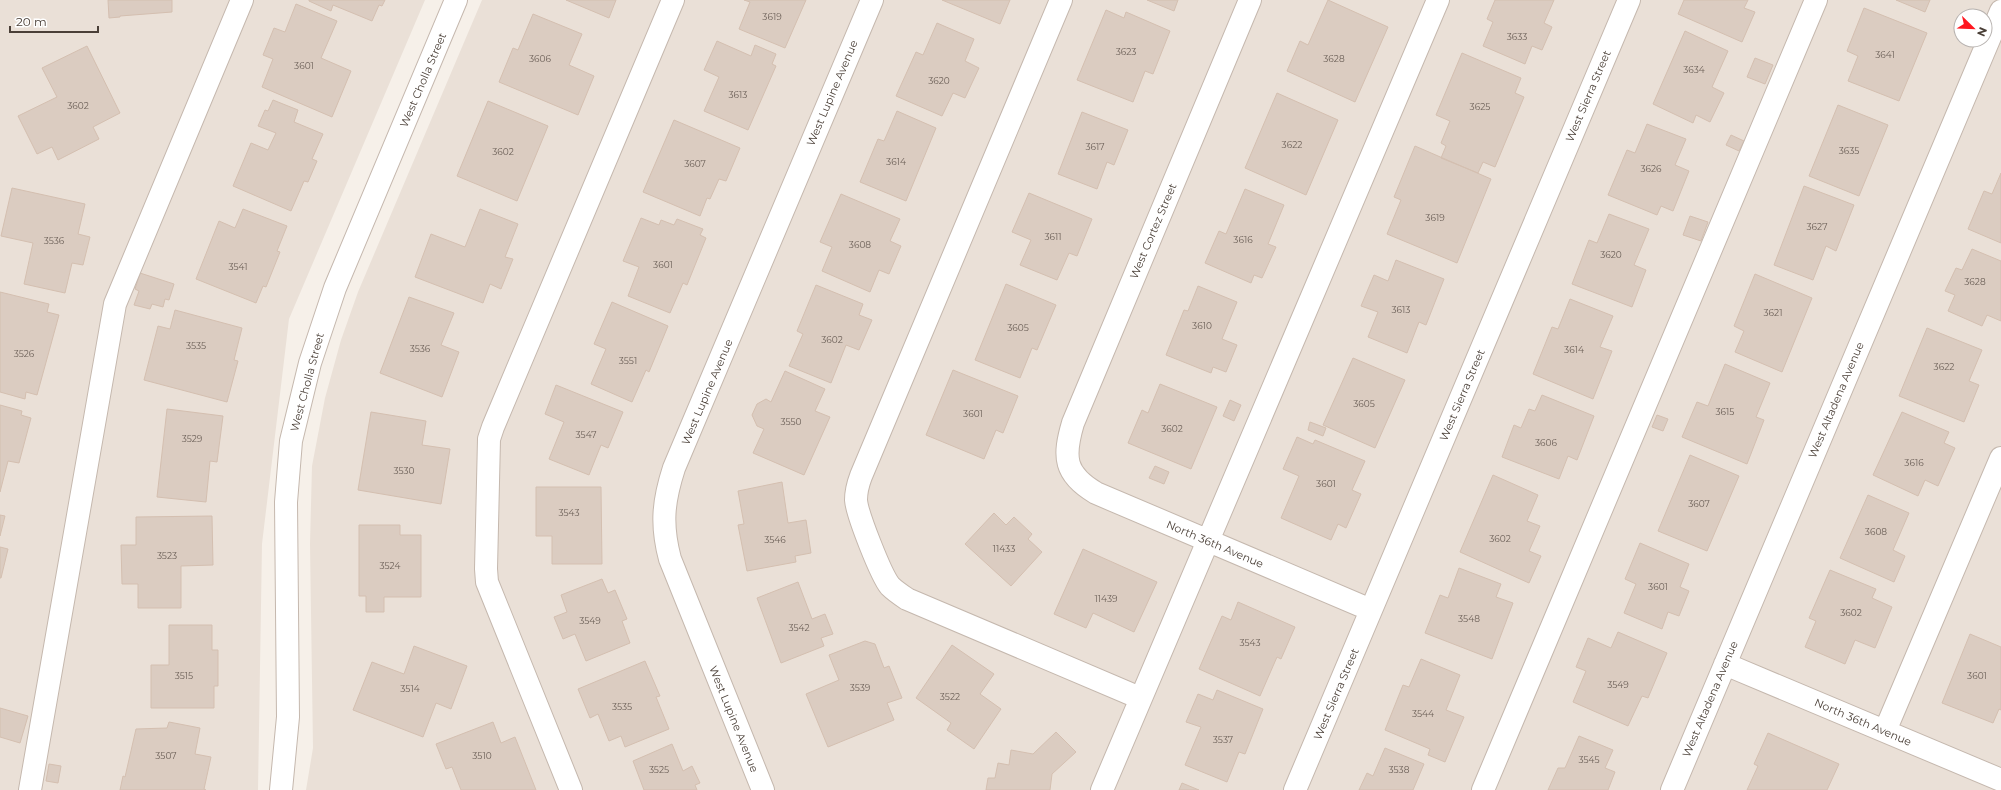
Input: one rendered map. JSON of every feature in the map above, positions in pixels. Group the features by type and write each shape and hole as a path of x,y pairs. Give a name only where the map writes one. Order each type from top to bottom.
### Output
{"street":[{"path":"30,790 115,304 242,0"},
{"name":"West Cholla Street","path":"281,790 288,717 286,502 291,441 310,363 335,288 456,0"},
{"path":"571,790 487,582 486,554 490,439 493,427 673,0"},
{"name":"West Lupine Avenue","path":"763,790 670,559 664,537 663,514 667,490 674,468 872,0"},
{"path":"1061,0 861,476 856,500 858,512 883,573 889,585 898,593 907,599 1140,698"},
{"name":"West Cortez Street","path":"1068,465 1066,452 1073,423 1250,0"},
{"path":"1102,790 1438,0"},
{"name":"West Sierra Street","path":"1295,790 1628,0"},
{"path":"1483,790 1816,0"},
{"name":"West Altadena Avenue","path":"1672,790 2001,11"},
{"path":"1885,731 2001,458"},
{"name":"North 36th Avenue","path":"1068,465 1074,477 1083,486 1096,493 1371,610"},
{"name":"North 36th Avenue","path":"1725,664 2001,780"}],"shaded area":[{"path":"0,0 425,0 289,319 262,544 258,790 0,790"},
{"path":"482,0 2001,0 2001,790 306,790 313,748 310,544 312,466 325,398 341,340 358,292"}],"building":[{"path":"108,0 172,0 172,12 109,18"},
{"path":"309,0 385,0 382,6 379,5 372,21 333,5 331,11"},
{"path":"566,0 616,0 609,18"},
{"path":"744,0 806,0 785,48 739,29 750,2"},
{"path":"942,0 1010,0 1000,24"},
{"path":"1147,0 1178,0 1174,11"},
{"path":"1328,0 1388,27 1355,102 1287,71 1300,41 1308,45"},
{"path":"1495,0 1554,0 1544,23 1552,27 1542,50 1532,46 1525,64 1483,46 1493,22 1487,19"},
{"path":"1684,0 1748,0 1744,8 1755,12 1742,42 1678,14"},
{"path":"1896,0 1930,0 1925,12"},
{"path":"296,4 337,21 321,58 351,71 332,117 262,87 273,59 263,55 274,28 285,32"},
{"path":"1864,8 1927,33 1899,101 1848,81 1858,56 1847,51"},
{"path":"1106,10 1124,18 1126,12 1170,31 1153,74 1145,71 1133,102 1077,80"},
{"path":"533,14 582,34 569,65 594,76 578,115 499,82 513,48 518,50"},
{"path":"937,23 974,39 965,61 979,68 965,98 953,93 942,116 896,96 916,52 923,55"},
{"path":"1685,31 1728,51 1712,87 1724,93 1710,122 1696,115 1693,123 1653,104"},
{"path":"717,41 751,56 755,45 776,54 772,64 776,66 748,130 704,111 719,77 704,70"},
{"path":"87,46 120,113 93,127 99,139 58,160 52,147 37,154 18,116 57,97 42,68"},
{"path":"1462,53 1521,78 1515,93 1524,97 1495,167 1483,162 1478,173 1441,158 1446,146 1441,143 1450,121 1436,115"},
{"path":"1755,58 1773,65 1765,84 1747,77"},
{"path":"1277,93 1338,120 1306,195 1245,168"},
{"path":"273,100 298,110 294,122 323,134 312,159 317,161 308,182 304,181 291,211 233,186 251,143 268,150 276,133 258,126 265,110 268,111"},
{"path":"488,101 548,126 517,201 457,176"},
{"path":"1838,105 1888,125 1859,196 1809,176"},
{"path":"897,111 936,128 906,201 860,182 878,139 884,141"},
{"path":"1082,112 1128,130 1114,165 1107,162 1097,189 1058,174"},
{"path":"674,120 740,148 726,181 719,179 710,199 707,198 700,216 643,192"},
{"path":"1647,124 1686,139 1675,165 1689,171 1673,211 1661,206 1657,215 1608,195 1627,150 1635,153"},
{"path":"1731,135 1744,141 1739,151 1726,145"},
{"path":"1415,146 1491,179 1457,263 1387,234 1401,200 1394,197"},
{"path":"2001,173 2001,243 1968,229 1984,191 1992,194"},
{"path":"1804,186 1854,205 1836,251 1826,246 1813,280 1774,265"},
{"path":"12,188 85,204 78,234 90,237 83,265 72,263 65,293 24,284 33,243 1,236"},
{"path":"1245,189 1284,205 1268,244 1276,247 1262,278 1254,275 1251,283 1205,263 1219,231 1226,234"},
{"path":"1029,193 1092,219 1077,256 1069,253 1057,280 1020,265 1031,240 1012,232"},
{"path":"841,194 900,219 890,241 901,246 889,274 879,270 870,292 822,271 832,247 820,242"},
{"path":"243,209 287,226 277,251 280,252 266,287 263,286 256,303 196,279 219,221 235,228"},
{"path":"480,209 518,224 505,257 513,259 501,289 490,284 483,303 415,277 431,234 465,247"},
{"path":"1609,214 1649,229 1634,265 1646,270 1632,307 1572,284 1589,240 1597,243"},
{"path":"1690,216 1708,222 1701,241 1683,235"},
{"path":"641,218 659,225 661,220 674,225 677,219 703,229 700,235 706,238 687,285 683,283 670,313 628,296 639,267 623,261"},
{"path":"1972,249 2001,261 2001,321 1987,315 1982,326 1948,311 1955,295 1945,291 1956,268 1962,270"},
{"path":"1396,260 1444,279 1426,325 1419,322 1407,353 1368,337 1378,312 1361,306 1374,275 1388,281"},
{"path":"140,273 174,284 169,300 165,299 163,307 152,304 150,309 134,305 139,291 135,289"},
{"path":"1755,274 1812,298 1782,372 1735,352 1744,331 1734,326"},
{"path":"1006,284 1056,305 1037,350 1032,348 1020,378 975,360"},
{"path":"816,285 863,304 859,315 872,320 859,350 846,345 831,383 789,366 803,334 797,331"},
{"path":"1198,286 1237,302 1222,339 1237,345 1226,372 1213,367 1211,373 1166,355 1184,310 1188,311"},
{"path":"0,292 49,304 47,312 59,315 37,395 26,392 25,399 0,392"},
{"path":"409,297 454,313 441,345 459,352 442,397 380,373"},
{"path":"1570,299 1613,316 1600,347 1612,351 1593,399 1533,374 1552,327 1558,329"},
{"path":"612,302 668,326 649,372 646,370 632,402 591,384 606,349 594,344"},
{"path":"175,310 242,328 234,360 238,361 227,402 144,380 158,326 170,329"},
{"path":"1927,328 1982,350 1969,381 1979,385 1964,422 1899,396"},
{"path":"1353,358 1405,380 1375,448 1323,425"},
{"path":"1725,364 1770,383 1756,417 1764,420 1747,464 1682,437 1697,402 1708,406"},
{"path":"953,370 1018,396 1003,433 996,430 984,459 926,435"},
{"path":"785,371 825,389 815,411 830,417 804,475 753,453 764,429 757,426 752,415 757,404 766,399 771,402"},
{"path":"1160,384 1217,407 1191,469 1128,443 1142,410 1148,413"},
{"path":"556,385 623,412 608,448 601,445 589,475 549,459 564,422 545,414"},
{"path":"1542,395 1594,416 1577,460 1568,456 1559,479 1502,457 1514,425 1521,428 1529,409 1535,411"},
{"path":"1230,400 1241,405 1234,421 1223,416"},
{"path":"0,405 22,411 21,415 31,418 19,463 8,461 0,492"},
{"path":"167,409 223,416 217,462 210,461 206,502 157,497"},
{"path":"371,412 426,421 422,445 450,449 441,504 358,490"},
{"path":"1902,412 1949,432 1944,443 1955,448 1938,486 1925,480 1918,496 1873,475"},
{"path":"1657,415 1668,419 1663,431 1652,427"},
{"path":"1310,422 1326,428 1323,436 1308,430"},
{"path":"1297,437 1313,444 1315,440 1365,461 1352,490 1361,494 1346,528 1338,524 1331,540 1281,518 1299,476 1283,469"},
{"path":"1690,455 1739,476 1707,551 1658,531"},
{"path":"1155,466 1169,472 1164,484 1149,478"},
{"path":"1493,475 1538,495 1527,521 1540,526 1529,551 1541,556 1529,583 1460,552"},
{"path":"782,482 788,523 806,520 811,553 795,556 796,562 747,571 738,525 744,524 738,491"},
{"path":"536,487 601,487 602,564 552,564 552,536 536,536"},
{"path":"1868,495 1909,513 1893,550 1905,556 1894,582 1840,558"},
{"path":"994,513 1006,525 1014,517 1032,534 1028,539 1042,552 1011,586 965,544"},
{"path":"0,515 5,516 0,536"},
{"path":"212,516 213,565 181,566 181,608 138,608 138,584 122,584 121,545 136,545 136,517"},
{"path":"359,525 400,525 400,535 421,535 421,597 384,597 384,612 366,612 366,596 359,596"},
{"path":"1640,543 1689,564 1680,587 1689,591 1679,616 1668,612 1662,629 1624,613 1636,584 1625,579"},
{"path":"0,547 8,549 1,578 0,578"},
{"path":"1083,549 1157,582 1134,632 1093,613 1086,628 1054,614"},
{"path":"1459,568 1501,584 1496,597 1513,603 1492,659 1425,633 1440,595 1448,598"},
{"path":"1830,570 1876,589 1872,598 1892,607 1875,648 1855,640 1845,664 1805,647 1816,621 1809,618"},
{"path":"602,579 608,593 615,590 627,619 622,621 630,643 586,661 575,634 563,639 554,617 567,612 561,595"},
{"path":"798,582 812,619 825,614 833,634 821,638 824,646 781,663 757,598"},
{"path":"1238,602 1295,627 1281,659 1277,657 1260,696 1199,669 1222,616 1231,620"},
{"path":"169,625 212,625 212,650 218,650 218,686 214,686 214,708 151,708 151,665 169,665"},
{"path":"1618,632 1667,653 1648,698 1642,696 1628,726 1573,702 1586,671 1576,667 1588,638 1611,648"},
{"path":"1970,634 2001,647 2001,710 1999,709 1993,723 1942,703"},
{"path":"865,641 875,644 884,668 889,666 902,698 887,703 894,720 828,747 806,694 839,680 829,655"},
{"path":"952,645 994,674 980,694 1001,709 974,749 947,730 951,723 916,698"},
{"path":"414,646 467,666 451,709 436,703 423,737 353,710 372,662 404,674"},
{"path":"1421,659 1460,675 1446,710 1464,717 1445,762 1428,755 1430,749 1385,730 1403,685 1409,687"},
{"path":"645,661 660,696 656,697 669,729 625,747 621,736 609,741 598,714 590,718 578,689"},
{"path":"1217,690 1263,709 1245,754 1239,752 1227,782 1185,765 1201,727 1186,722 1198,694 1213,700"},
{"path":"0,708 28,716 20,743 0,737"},
{"path":"169,722 200,728 195,754 211,757 204,789 206,790 120,790 123,776 125,777 136,729 167,728"},
{"path":"493,722 501,743 515,737 536,790 461,790 452,767 446,769 436,744"},
{"path":"1056,732 1076,752 1052,774 1050,790 986,790 988,778 995,778 998,763 1009,765 1011,750 1033,754"},
{"path":"1768,733 1839,764 1827,790 1747,790 1758,766 1754,764"},
{"path":"1579,736 1613,750 1605,768 1615,772 1608,790 1548,790 1558,768 1565,768"},
{"path":"672,744 683,771 692,766 700,783 695,785 697,790 644,790 633,761"},
{"path":"1385,748 1424,764 1413,790 1359,790 1367,773 1373,776"},
{"path":"49,764 61,766 58,783 46,781"},
{"path":"1182,783 1199,790 1179,790"}]}
